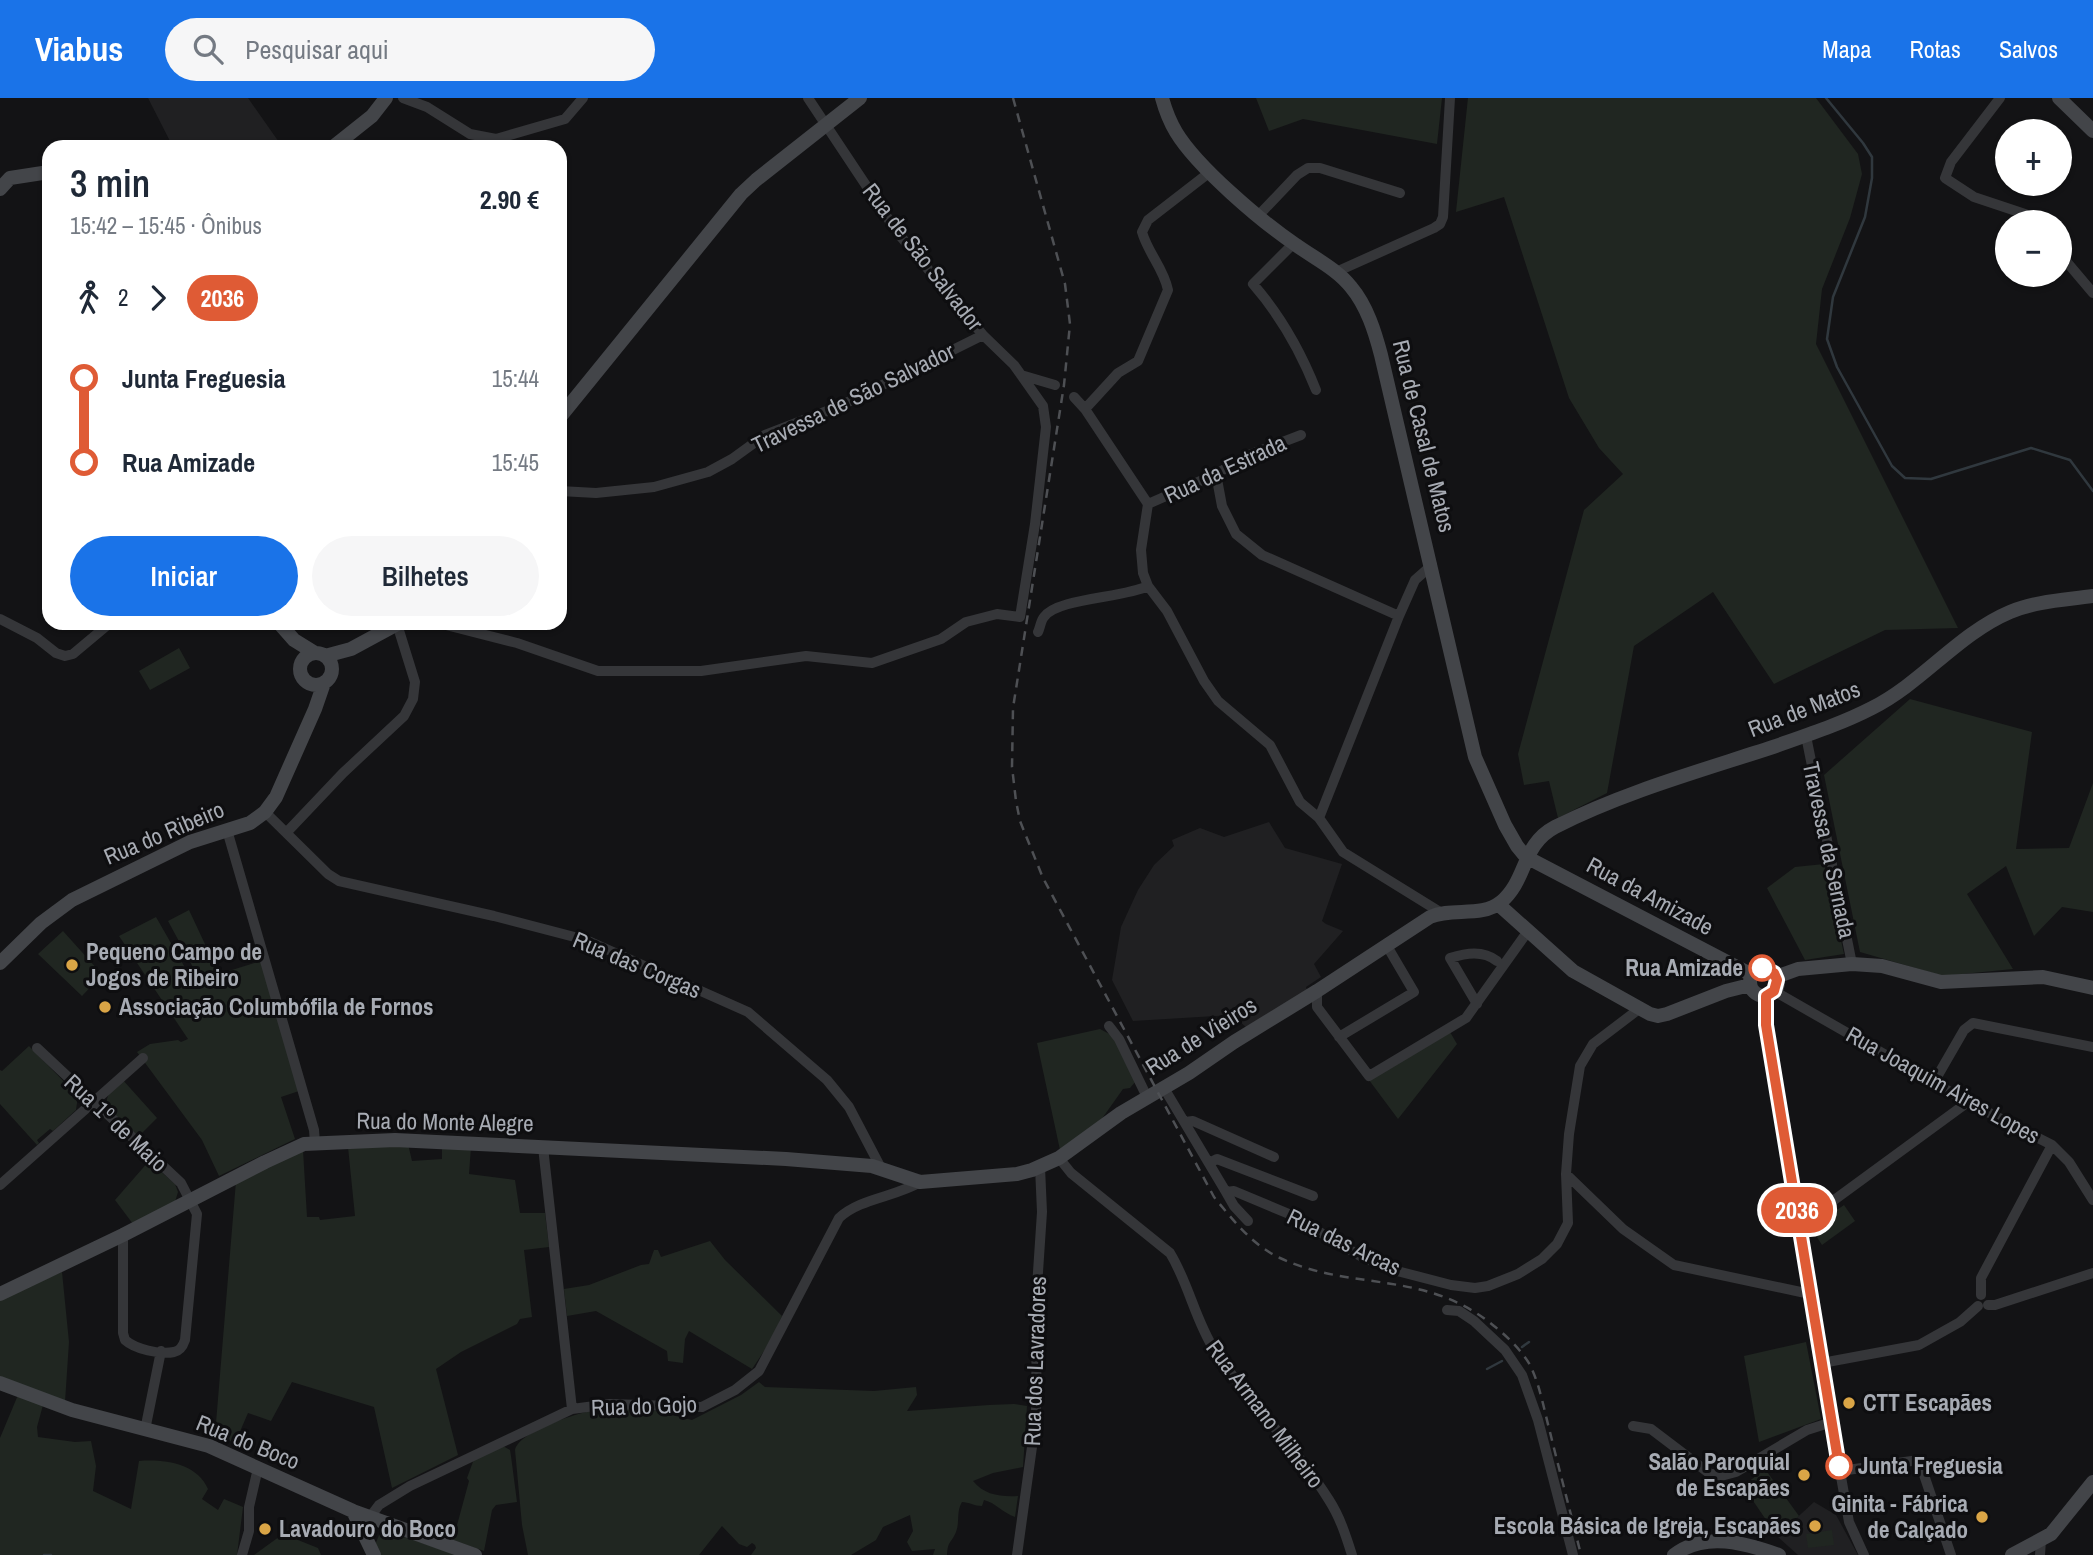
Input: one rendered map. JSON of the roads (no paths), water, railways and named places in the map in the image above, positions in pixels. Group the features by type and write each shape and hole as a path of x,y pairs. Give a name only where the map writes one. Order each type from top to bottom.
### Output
{"street":[{"path":"342,140 372,116 386,98"},
{"path":"403,98 426,107 470,134 496,139 565,119 583,98"},
{"name":"Rua de São Salvador","path":"466,630 517,643 598,671 701,671 806,656 872,663 941,639 966,622 997,614 1020,617 1035,524 1045,427 1043,406 1021,375 983,335 897,232 808,98"},
{"path":"567,408 741,194 860,98"},
{"name":"Rua de Casal de Matos","path":"1162,98 1175,132 1210,172 1293,244 1336,272 1352,287 1365,310 1377,337 1475,757 1505,825 1526,857"},
{"path":"1336,272 1440,223 1443,217 1450,98"},
{"path":"2000,98 1951,162 1945,178 1975,197 2013,210"},
{"path":"2059,98 2093,131"},
{"path":"1258,216 1297,175 1308,168 1320,168 1400,193"},
{"path":"1085,409 1118,373 1138,361 1168,290 1166,277 1145,243 1142,232 1148,220 1210,172"},
{"path":"0,189 10,178 42,173"},
{"path":"1293,244 1253,284 1269,302 1304,360 1316,390"},
{"path":"2072,268 2093,293"},
{"name":"Travessa de São Salvador","path":"567,492 596,494 654,487 708,472 732,459 765,435 840,406 983,335"},
{"path":"1021,375 1055,384"},
{"path":"1074,397 1085,409 1149,505 1141,550 1143,573 1148,586 1167,611 1204,681 1218,701 1270,745 1300,802 1319,818 1343,852 1440,912 1468,912 1498,904 1516,884 1526,857"},
{"name":"Rua da Estrada","path":"1149,505 1216,474 1249,455 1301,435"},
{"path":"1216,474 1222,506 1236,534 1262,555 1399,616"},
{"path":"1319,818 1415,580 1432,565"},
{"path":"1038,632 1044,617 1052,610 1078,601 1135,593 1148,586"},
{"name":"Rua de Matos","path":"1526,857 1539,838 1547,832 1624,797 1805,736 1859,714 1896,695 1966,638 2011,611 2033,604 2093,596"},
{"path":"0,619 65,656 73,654 102,630"},
{"path":"285,630 324,665"},
{"path":"324,665 305,657 303,673 314,685 324,665 387,630"},
{"path":"288,832 343,773 404,716 412,699 415,682 400,630"},
{"path":"294,640 310,717"},
{"path":"265,812 276,797 310,717 324,665"},
{"name":"Travessa da Sernada","path":"1805,736 1852,964"},
{"name":"Rua das Corgas","path":"265,812 328,874 339,881 586,940 748,1012 827,1080 849,1107 881,1168"},
{"name":"Rua do Ribeiro","path":"0,963 41,923 72,900 190,842 250,823 265,812"},
{"path":"227,830 311,1117 315,1143"},
{"name":"Rua da Amizade","path":"1526,857 1751,980 1754,992 1772,988"},
{"path":"1498,904 1573,971 1639,1009 1658,1016 1726,991 1751,980 1758,970 1766,969 1772,988 1766,1025 1810,1294 1849,1522 1864,1555"},
{"name":"Rua de Vieiros","path":"920,1182 1017,1174 1059,1158 1121,1113 1440,912"},
{"path":"1317,991 1317,1007 1369,1076 1466,1018 1528,931"},
{"path":"1339,1037 1414,992 1387,946"},
{"path":"1477,1004 1450,958 1465,953 1478,953 1497,961"},
{"path":"1772,988 1798,969 1852,964 1882,966 1941,982 2043,976 2093,988"},
{"name":"Rua Joaquim Aires Lopes","path":"1772,988 1968,1102 2052,1145 2069,1161 2093,1200"},
{"name":"Rua das Arcas","path":"1226,1192 1234,1191 1289,1214 1362,1257 1397,1271 1475,1288 1488,1286 1518,1274 1542,1259 1557,1244 1568,1223 1566,1174 1569,1134 1580,1066 1593,1044 1639,1009"},
{"path":"1934,1082 1964,1030 1973,1023 2093,1047"},
{"path":"1108,1026 1119,1039 1147,1097"},
{"name":"Rua 1º de Maio","path":"37,1048 181,1183 191,1200"},
{"path":"0,1185 143,1058"},
{"path":"1164,1088 1234,1206 1248,1221"},
{"path":"1800,1225 1968,1102"},
{"path":"1185,1122 1194,1121 1274,1157"},
{"name":"Rua do Monte Alegre","path":"0,1294 300,1145 315,1143 395,1140 786,1159 881,1168 920,1182"},
{"path":"1982,1302 1981,1279 2052,1145"},
{"path":"543,1147 572,1409"},
{"name":"Rua Armano Milheiro","path":"1059,1158 1071,1173 1170,1253 1177,1264 1202,1330 1216,1353 1308,1468 1331,1502 1352,1555"},
{"path":"1209,1163 1217,1159 1313,1196"},
{"name":"Rua dos Lavradores","path":"1017,1555 1036,1418 1037,1287 1042,1212 1040,1167"},
{"path":"1566,1174 1623,1229 1674,1265 1810,1294"},
{"name":"Rua do Gojo","path":"370,1517 379,1505 410,1486 572,1409 610,1404 702,1407 735,1390 759,1371 839,1218 853,1209 905,1191 920,1182"},
{"path":"123,1235 125,1340 130,1344 174,1352 181,1348 185,1340 197,1214 191,1200"},
{"path":"1982,1302 1995,1305 2093,1273"},
{"path":"1822,1363 1919,1345 1960,1322 1982,1302"},
{"path":"1447,1310 1459,1311 1474,1321 1505,1350 1522,1374 1538,1420 1573,1555"},
{"path":"145,1430 161,1351"},
{"name":"Rua do Boco","path":"0,1384 72,1410 209,1446 353,1511 475,1555"},
{"path":"1633,1426 1651,1429 1709,1473 1721,1476 1736,1472 1807,1430 1832,1423"},
{"path":"1840,1471 1919,1460 1951,1555"},
{"path":"242,1555 249,1531 249,1507 258,1468"},
{"path":"2012,1555 2051,1534 2093,1482"},
{"path":"353,1511 372,1550"},
{"path":"370,1517 372,1550"},
{"path":"2040,1555 2041,1540"},
{"path":"1674,1555 1688,1546 1706,1541 1734,1542 1779,1555"}],"waterway":[{"path":"1826,98 1872,157 1872,178 1865,217 1833,297 1827,339 1837,367 1892,466 1905,478 1931,479 2031,448 2070,460 2093,491"},
{"path":"1522,1347 1529,1342"},
{"path":"1487,1369 1502,1361"},
{"path":"44,1555 51,1555"}],"railway":[{"path":"1013,98 1065,284 1070,324 1064,385 1013,708 1012,767 1020,821 1043,878 1214,1197 1244,1231 1270,1253 1307,1268 1415,1288 1442,1296 1468,1308 1494,1326 1523,1354 1539,1389 1581,1555"}],"place":[{"name":"Pequeno Campo de Jogos de Ribeiro","path":"72,965"},
{"name":"Rua Amizade","path":"1762,968"},
{"name":"Associação Columbófila de Fornos","path":"105,1007"},
{"name":"CTT Escapães","path":"1849,1403"},
{"name":"Junta Freguesia","path":"1839,1466"},
{"name":"Salão Paroquial de Escapães","path":"1804,1475"},
{"name":"Ginita - Fábrica de Calçado","path":"1982,1517"},
{"name":"Escola Básica de Igreja, Escapães","path":"1815,1526"},
{"name":"Lavadouro do Boco","path":"265,1529"}]}
